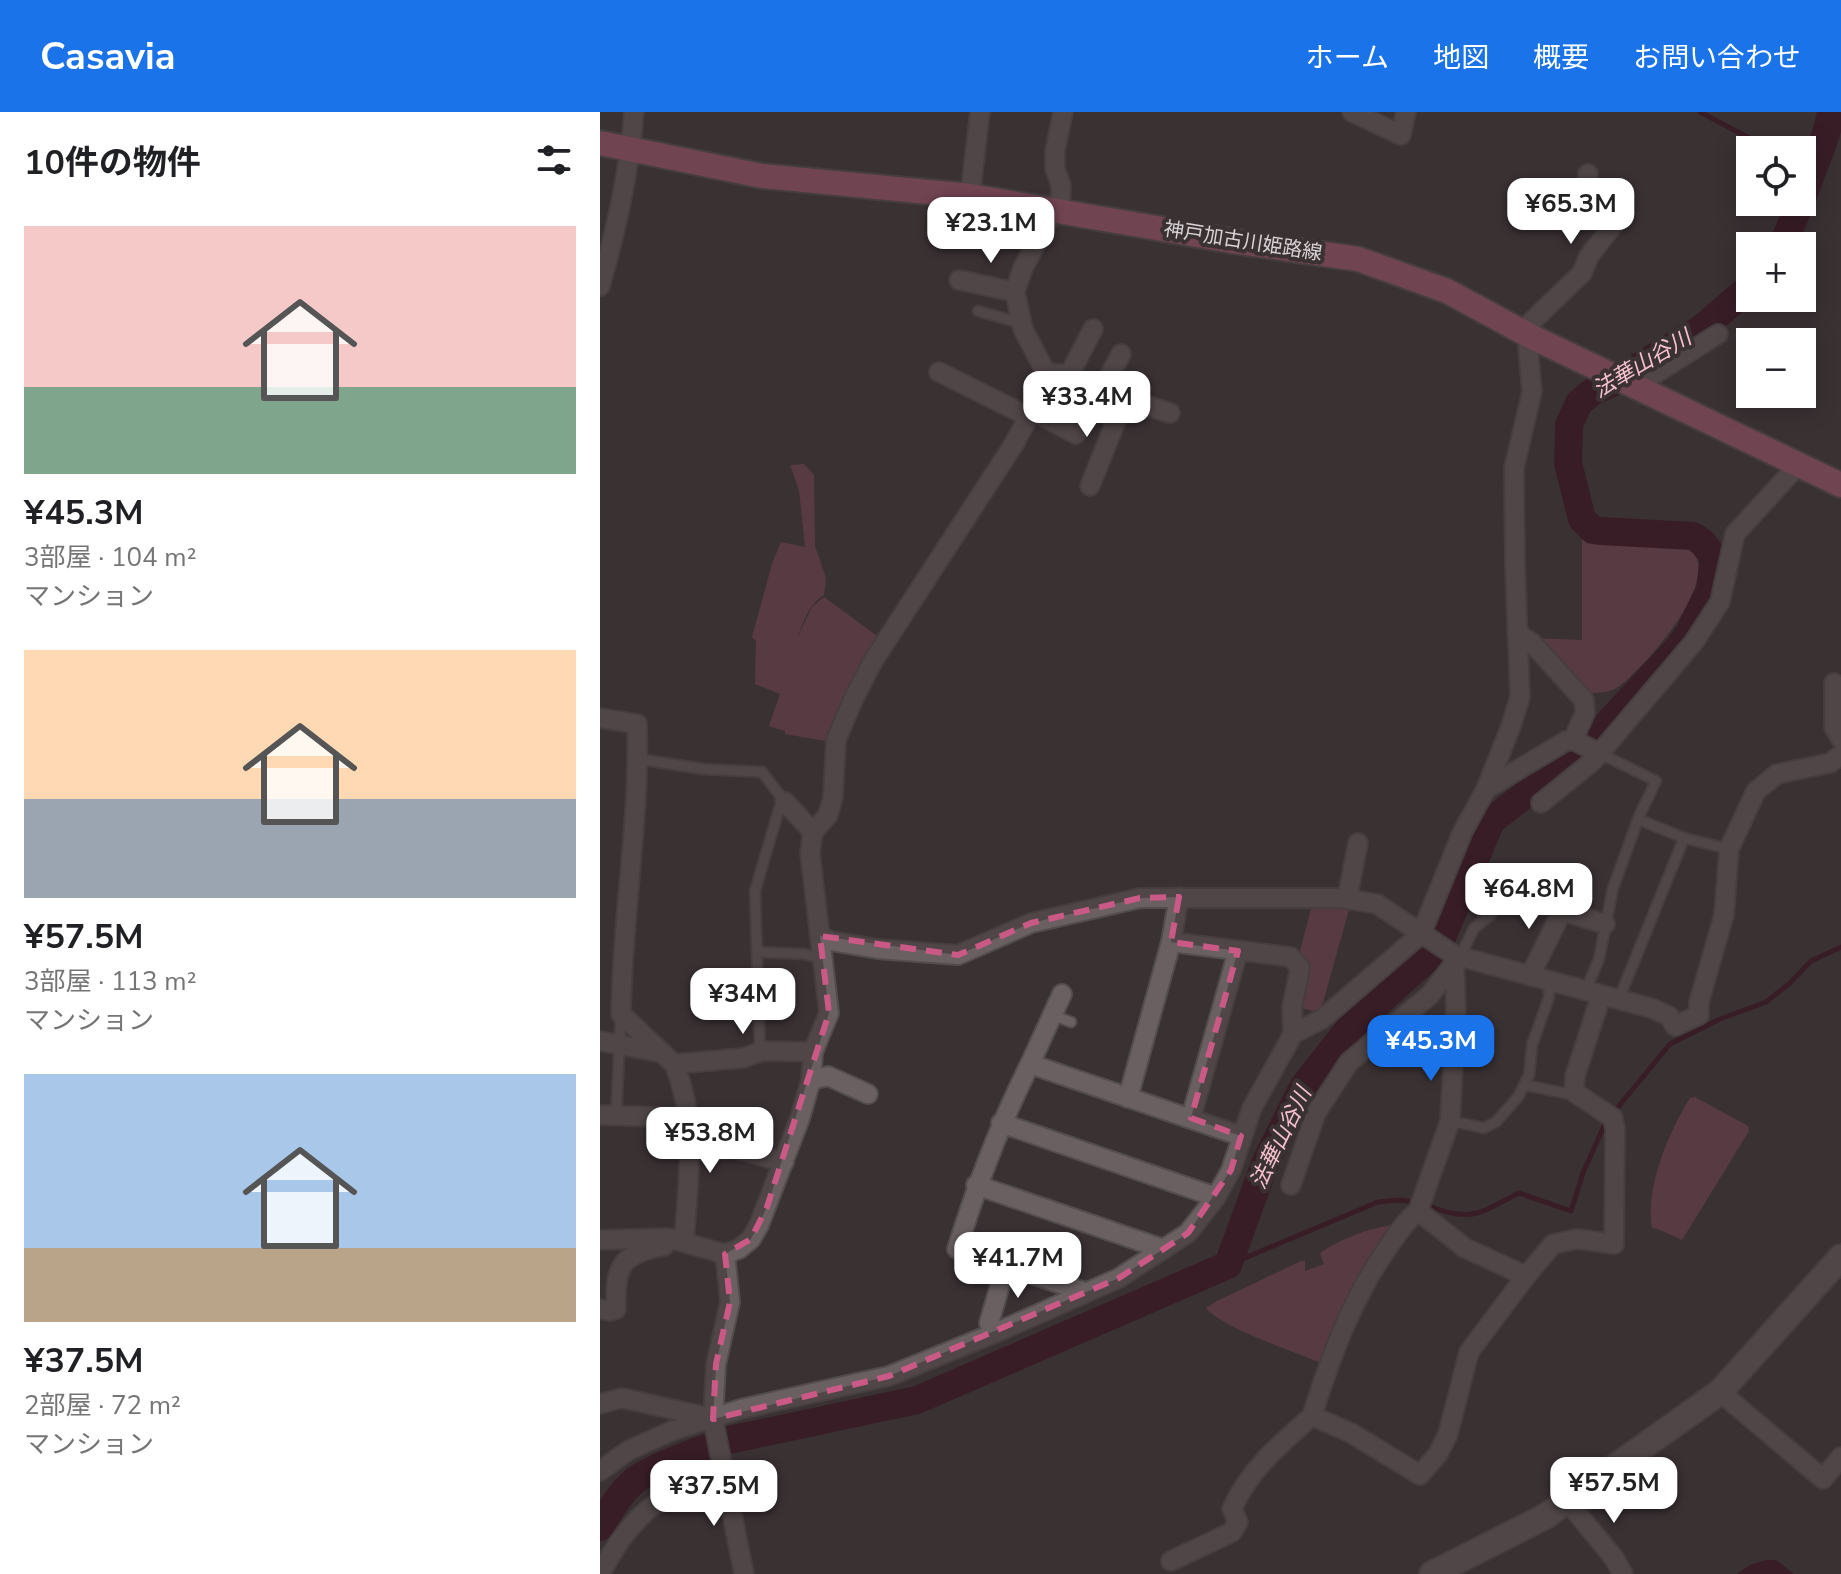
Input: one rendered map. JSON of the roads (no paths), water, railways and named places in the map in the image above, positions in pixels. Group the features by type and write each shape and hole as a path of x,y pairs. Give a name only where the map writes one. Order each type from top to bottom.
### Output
{"main road":[{"name":"神戸加古川姫路線","path":"600,143 762,176 970,196 1358,259 1447,291 1841,485"}],"street":[{"path":"600,286 609,218 631,150 634,112"},
{"path":"970,196 980,112"},
{"path":"600,1240 681,1240 725,1254 739,1249 751,1239 767,1207 811,1080 813,1052 829,1013 810,853 813,832 828,815 833,797 836,740 873,661 986,490 1045,386 1046,373 1035,357 1022,324 1015,292 1023,268 1057,211 1061,185 1055,169 1055,151 1063,112"},
{"path":"1352,112 1401,135 1406,112"},
{"path":"1293,1034 1322,1019 1421,934 1463,831 1486,789 1520,697 1514,468 1532,392 1527,333 1582,273 1589,256 1618,219 1587,188 1588,174"},
{"path":"959,280 1015,292"},
{"path":"1067,379 1093,329"},
{"path":"1626,380 1650,377 1718,334"},
{"path":"1099,395 1121,354"},
{"path":"939,372 1076,434"},
{"path":"1046,373 1060,374 1122,406 1145,405 1170,413"},
{"path":"1090,486 1122,406"},
{"path":"1541,803 1580,774 1661,684 1716,611 1735,534 1799,464"},
{"path":"1517,633 1532,643 1584,700 1585,713 1573,740"},
{"path":"1834,683 1834,727 1841,739"},
{"path":"600,718 637,724 638,759 632,867 621,974 621,1014 668,1058 690,1123 681,1240"},
{"path":"1486,789 1559,745 1573,740 1599,753"},
{"path":"820,936 831,941 878,949 958,955 1052,916 1140,898 1347,899 1377,904 1456,959 1530,976 1669,1016 1675,1026 1699,1015 1699,1002 1724,915 1729,849 1756,791 1777,774 1830,763 1841,755"},
{"path":"785,802 813,832"},
{"path":"1347,899 1358,843"},
{"path":"1128,1098 1171,942 1179,897"},
{"path":"1530,976 1563,905 1605,924"},
{"path":"600,1471 640,1445 674,1430 714,1428 741,1409 889,1376 1119,1278 1188,1233 1216,1197 1231,1170 1252,1108 1293,1034 1292,1007 1300,968 1291,957 1171,942"},
{"path":"1191,1118 1238,951"},
{"path":"1171,1561 1232,1532 1238,1522 1232,1509 1241,1489 1260,1465 1312,1416 1332,1352 1364,1282 1408,1219 1418,1211 1450,1121 1456,959"},
{"path":"1291,1185 1316,1113 1349,1062 1430,995 1456,959"},
{"path":"1062,994 1063,1019 1030,1064 1001,1123 976,1185 957,1249 1085,1292"},
{"path":"1312,1416 1351,1433 1420,1475 1438,1454 1448,1434 1469,1352 1526,1276 1553,1244 1577,1239 1614,1244 1613,1118 1574,1092 1575,1076 1602,996"},
{"path":"600,1041 668,1058 743,1058 760,1052 813,1052"},
{"path":"1030,1064 1241,1136"},
{"path":"811,1080 828,1076 868,1094"},
{"path":"608,1116 688,1118"},
{"path":"1001,1123 1216,1197"},
{"path":"690,1151 732,1148 784,1162"},
{"path":"976,1185 1163,1249"},
{"path":"1418,1211 1465,1248 1526,1276"},
{"path":"604,1314 616,1309 617,1272 628,1256 681,1240"},
{"path":"725,1254 730,1302 716,1364 714,1428 744,1574"},
{"path":"1432,1574 1509,1537 1567,1501 1720,1392 1841,1257"},
{"path":"989,1323 1006,1265"},
{"path":"1720,1392 1823,1479 1841,1457"},
{"path":"600,1404 622,1398 714,1428"},
{"path":"600,1574 616,1544 638,1517 657,1501 678,1488 725,1474"},
{"path":"1567,1501 1614,1558 1623,1574"}],"lane":[{"path":"978,311 1022,324"},
{"path":"1599,753 1656,781 1640,814 1613,888 1599,959 1602,996"},
{"path":"638,759 703,769 762,772 785,802 779,809 755,891 760,1052"},
{"path":"1640,820 1684,838 1729,849"},
{"path":"1602,996 1684,838"},
{"path":"1456,959 1474,928 1491,915"},
{"path":"757,952 804,954 823,959"},
{"path":"1450,1121 1484,1128 1496,1122 1525,1085 1532,1045 1549,997 1549,982"},
{"path":"608,1116 621,1014"},
{"path":"1525,1085 1569,1094 1574,1092"}],"waterway":[{"path":"1700,112 1745,136"},
{"name":"法華山谷川","path":"1816,162 1831,112"},
{"name":"法華山谷川","path":"1788,232 1795,216"},
{"name":"法華山谷川","path":"600,1527 628,1487 671,1461 729,1440 917,1400 1228,1265 1266,1161 1303,1087 1348,1030 1430,956 1441,940 1491,821 1583,750 1689,633 1710,590 1714,557 1693,536 1593,530 1582,519 1568,463 1569,425 1579,403 1592,392 1701,329 1736,299"},
{"path":"1614,1112 1670,1044 1720,1019 1766,1002 1811,961 1841,947"},
{"path":"1426,1205 1454,1214 1474,1214 1519,1193 1571,1211 1583,1173 1607,1119"},
{"path":"1228,1265 1378,1202 1417,1202"}]}
